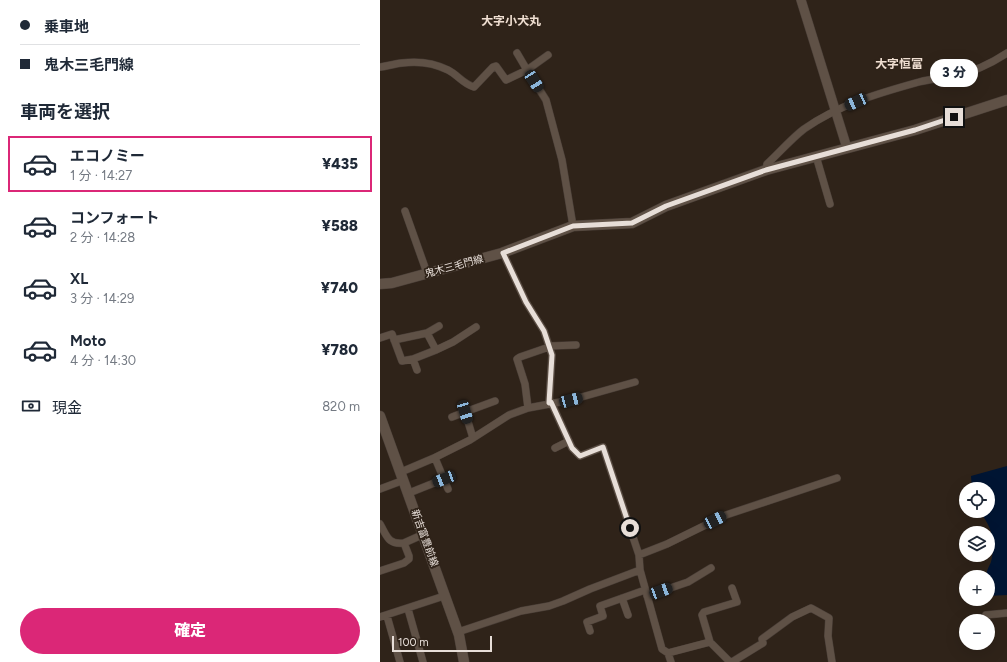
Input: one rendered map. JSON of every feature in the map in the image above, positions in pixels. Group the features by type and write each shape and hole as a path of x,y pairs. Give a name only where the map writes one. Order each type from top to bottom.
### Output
{"main road":[{"name":"鬼木三毛門線","path":"380,284 392,283 503,253 573,226 632,223 666,206 766,170 915,130 1007,100"},
{"name":"新吉富豊前線","path":"380,416 383,431 409,493 444,596 458,632 462,645 464,662"}],"street":[{"path":"801,0 847,148"},
{"path":"517,53 546,100 562,160 573,226"},
{"path":"766,170 767,164 803,130 826,114 867,97 919,82 955,76 997,60 1007,53"},
{"path":"380,67 402,63 423,62 434,64 449,70 466,84 474,87 493,67 496,66 506,80 527,70 548,55"},
{"path":"816,156 830,204"},
{"path":"404,211 427,273"},
{"path":"503,253 526,302 544,331 552,355 550,403 572,448 580,456 603,447 639,555 640,570 662,649 668,653 670,662"},
{"path":"394,340 427,333 439,326"},
{"path":"380,338 392,334 402,361 413,360 453,342 476,326"},
{"path":"427,333 436,350"},
{"path":"528,408 526,384 517,359 549,346 576,345"},
{"path":"413,360 417,370"},
{"path":"380,489 473,438 509,415 528,408 571,400 635,382"},
{"path":"452,417 495,401"},
{"path":"465,412 473,438"},
{"path":"555,448 569,441"},
{"path":"435,458 448,489"},
{"path":"639,555 667,544 726,515 837,478"},
{"path":"409,493 444,479"},
{"path":"380,524 391,542 395,544 404,543 424,534"},
{"path":"380,571 409,560 404,543"},
{"path":"590,631 587,622 603,616 600,606 622,598 688,582 711,568"},
{"path":"458,632 521,611 549,606 640,570"},
{"path":"732,588 737,602 704,612 702,614 710,642 731,662 763,643 762,639 792,617 811,608 829,618 828,636 832,662"},
{"path":"400,662 383,617 444,596"},
{"path":"622,598 628,615"},
{"path":"408,609 423,662"},
{"path":"995,614 1007,613"},
{"path":"668,653 710,642"}],"water":[{"path":"1007,466 1007,595 995,596 995,570 987,570 991,562 995,562 995,526 988,526 984,518 995,518 995,482 971,482 971,476"}],"district":[{"name":"大字小犬丸","path":"511,21"},
{"name":"大字恒富","path":"899,64"}],"route":[{"path":"630,528 603,447 580,456 572,448 551,402 549,403 552,355 544,331 526,302 503,253 573,226 632,223 666,206 766,170 915,130 954,117"}]}
